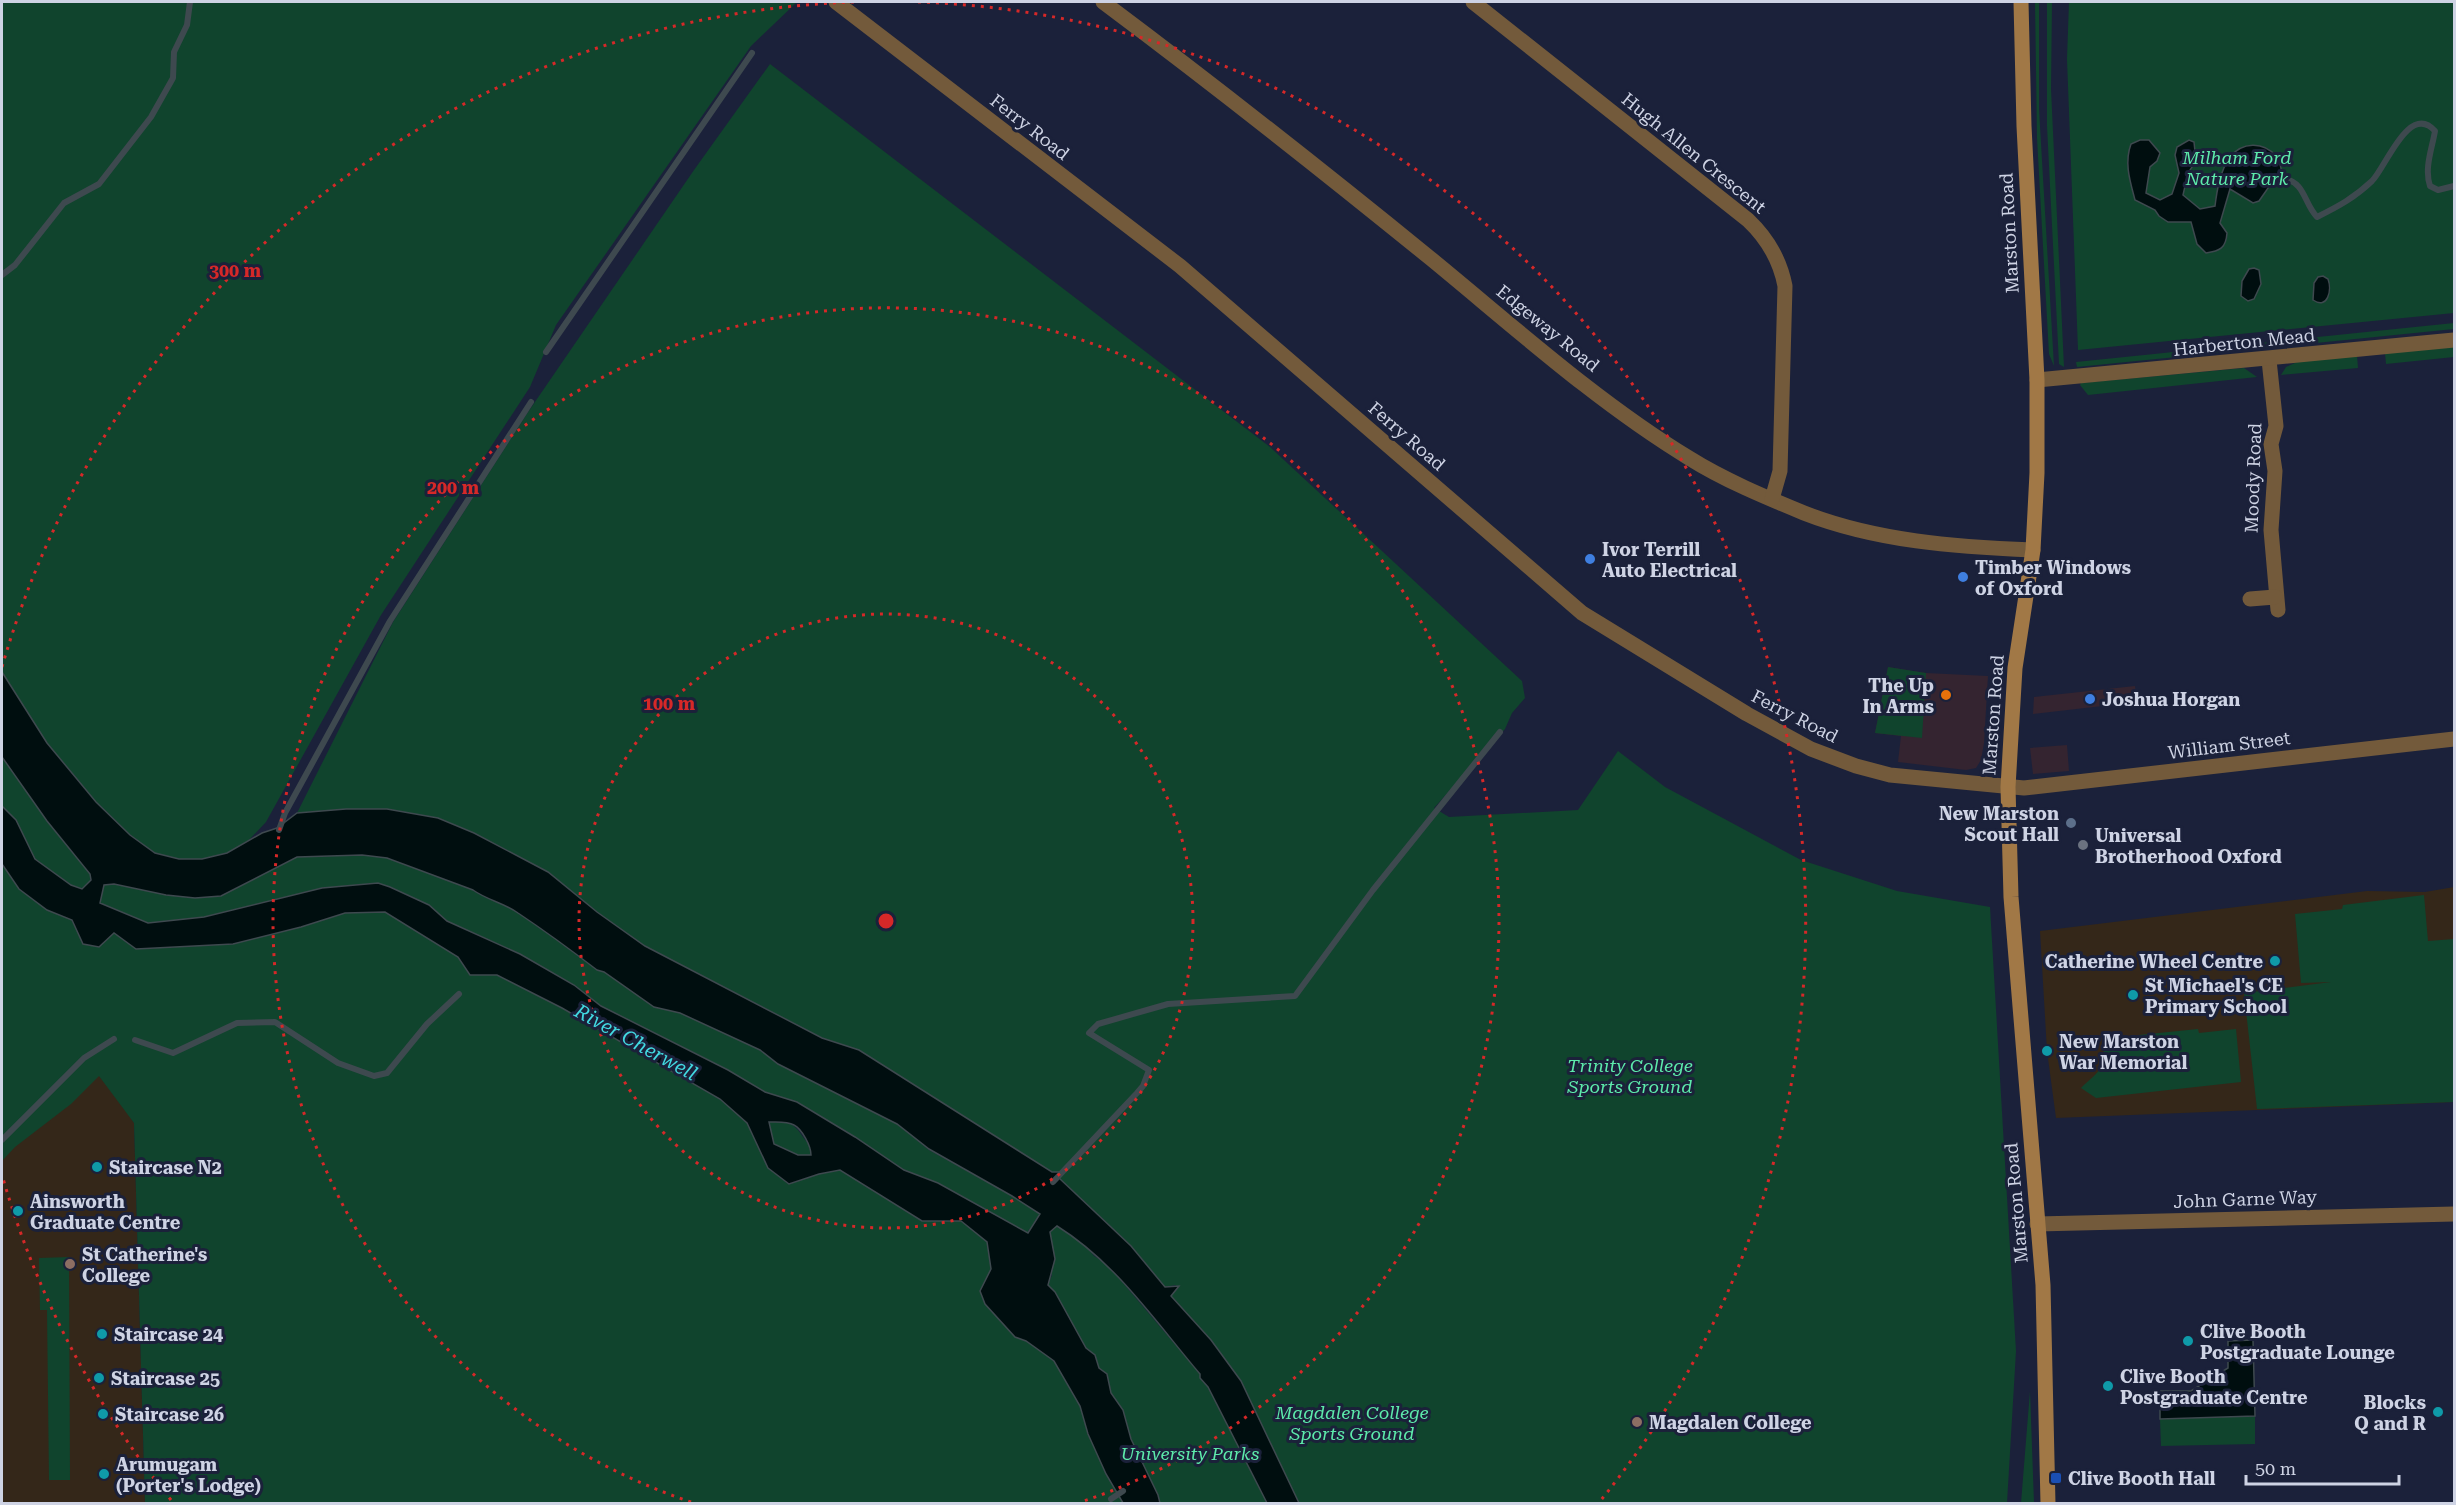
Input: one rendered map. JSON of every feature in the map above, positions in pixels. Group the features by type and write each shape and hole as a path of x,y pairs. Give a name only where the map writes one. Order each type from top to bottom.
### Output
{"main road":[{"name":"Marston Road","path":"2021,2 2037,380 2037,473 2032,550 2014,668 2008,787 2011,897 2043,1285 2048,1503"}],"street":[{"name":"Ferry Road","path":"836,2 1180,266 1581,613 1747,714 1811,749 1856,766 1890,775 2008,787"},
{"name":"Edgeway Road","path":"1103,2 1259,120 1621,411 1689,459 1772,499 1824,519 1894,537 1942,544 2032,550"},
{"name":"Hugh Allen Crescent","path":"1473,2 1748,220 1769,246 1782,273 1785,286 1780,471 1772,499"},
{"name":"Harberton Mead","path":"2037,380 2269,360 2454,340"},
{"name":"Moody Road","path":"2250,600 2277,604 2271,530 2275,471 2271,444 2276,426 2269,360"},
{"name":"William Street","path":"2008,787 2024,788 2454,739"},
{"name":"John Garne Way","path":"2037,1224 2454,1214"}],"shaded area":[{"path":"1888,667 1926,673 1988,676 1984,743 1981,760 1976,768 1966,770 1898,762 1901,736 1875,733"},
{"name":"Joshua Horgan","path":"2135,686 2137,702 2033,714 2034,697"},
{"path":"2067,745 2069,771 2033,774 2030,748"},
{"path":"2454,887 2454,1102 2056,1118 2047,1051 2040,931 2367,891 2425,892"},
{"name":"St Catherine's College","path":"93,1052 134,1123 145,1503 2,1504 2,1143"}],"green space":[{"path":"2,2 797,2 751,46 556,325 530,387 381,615 266,822 249,840 227,853 202,859 179,859 155,853 130,835 96,802 47,743 2,672"},
{"path":"2035,2 2039,2 2039,109 2054,366 2049,354 2037,138"},
{"path":"2047,2 2052,2 2051,89 2064,367 2059,364 2047,126"},
{"name":"Milham Ford Nature Park","path":"2069,2 2454,2 2454,313 2078,350 2067,59"},
{"path":"770,64 1270,447 1522,681 1525,698 1512,713 1505,729 1434,808 1449,817 1578,810 1618,751 1665,787 1801,860 1897,891 1990,907 2016,1351 2007,1503 1299,1503 1241,1381 1211,1340 1171,1296 1176,1285 1165,1287 1131,1246 1058,1177 1058,1172 1052,1172 859,1050 822,1038 645,946 597,912 346,809 297,813 393,622 526,415 694,170"},
{"path":"2454,323 2454,329 2077,367 2076,362"},
{"path":"2454,346 2454,357 2386,364 2385,353"},
{"path":"2357,355 2358,368 2281,375 2286,367 2297,362"},
{"path":"2244,368 2257,377 2088,395 2080,385 2081,383"},
{"path":"1888,667 1926,673 1922,738 1875,733"},
{"name":"University Parks","path":"2,757 47,821 90,874 90,881 103,889 104,885 114,884 166,895 195,898 221,896 297,857 362,855 387,858 473,890 507,907 597,970 604,972 654,1006 680,1013 760,1050 778,1064 897,1124 929,1150 1041,1214 1034,1222 1050,1232 1056,1226 1083,1243 1094,1256 1107,1264 1200,1374 1200,1378 1208,1387 1267,1503 1160,1503 1131,1439 1123,1410 1111,1393 1107,1374 1099,1368 1095,1355 1086,1348 1055,1292 1048,1285 1052,1275 1029,1229 1028,1233 938,1183 904,1170 797,1102 765,1093 728,1070 601,1006 574,985 520,954 447,921 429,905 390,887 378,883 322,888 204,917 147,923 100,903 35,859 16,820 2,806"},
{"path":"2,864 19,889 47,910 72,920 83,944 114,933 301,927 345,913 385,912 458,957 470,975 497,975 562,1008 720,1099 747,1123 768,1168 789,1184 840,1170 922,1221 961,1221 987,1242 991,1269 980,1291 1015,1337 1026,1341 1054,1361 1080,1406 1088,1434 1123,1503 145,1503 134,1123 99,1076 71,1104 15,1147 2,1161"},
{"path":"2424,895 2428,941 2454,939 2454,1102 2257,1109 2244,993 2331,982 2301,983 2295,914 2342,909 2343,905"},
{"path":"2198,1029 2199,1033 2236,1029 2241,1082 2096,1098 2081,1088 2100,1068 2104,1048 2139,1044 2139,1035"},
{"path":"769,1122 793,1125 808,1143 811,1155 798,1155 774,1144"},
{"path":"69,1257 70,1480 49,1480 47,1310 40,1310 39,1258"},
{"path":"2030,1391 2034,1503 2021,1503"},
{"path":"2255,1416 2255,1444 2161,1446 2160,1419"}],"water":[{"path":"2140,140 2149,140 2160,153 2157,161 2150,167 2146,193 2160,200 2172,194 2179,173 2175,155 2177,147 2189,140 2194,142 2196,161 2188,173 2183,195 2200,209 2215,206 2224,168 2230,157 2240,148 2253,145 2271,151 2279,161 2283,178 2268,188 2259,201 2253,203 2230,189 2220,223 2227,233 2224,245 2219,250 2206,253 2197,244 2191,222 2168,222 2155,210 2135,200 2128,172 2128,158 2131,144"},
{"path":"2249,269 2259,270 2261,284 2254,299 2248,301 2241,296 2242,281"},
{"path":"2323,276 2328,279 2329,293 2325,301 2318,302 2313,300 2314,283 2318,277"},
{"name":"River Cherwell","path":"2,672 47,743 96,802 130,835 155,853 179,859 202,859 227,853 262,833 277,828 297,813 346,809 387,809 438,818 474,833 548,872 597,912 645,946 822,1038 859,1050 1052,1172 1059,1172 1058,1177 1131,1246 1165,1287 1179,1286 1171,1296 1211,1340 1241,1381 1299,1503 1267,1503 1208,1387 1200,1378 1200,1374 1116,1275 1098,1257 1057,1226 1050,1232 1055,1259 1048,1285 1055,1292 1086,1348 1095,1355 1099,1368 1107,1374 1111,1393 1123,1410 1131,1439 1160,1503 1123,1503 1106,1474 1088,1434 1080,1406 1054,1361 1026,1341 1015,1337 985,1304 980,1291 991,1269 987,1242 961,1221 922,1221 840,1170 789,1184 768,1168 747,1123 720,1099 562,1008 497,975 470,975 458,957 385,912 345,913 233,944 136,949 114,933 99,947 83,944 72,920 47,910 19,889 2,864 2,806 16,820 35,859 71,885 82,889 91,880 90,874 47,821 2,757","holes":["362,855 387,858 473,890 513,910 597,970 604,972 654,1007 680,1013 760,1050 778,1064 897,1124 929,1149 1040,1214 1028,1233 938,1183 904,1170 797,1102 765,1092 728,1070 601,1006 574,985 520,954 447,921 429,905 378,883 322,888 204,917 148,923 100,903 104,885 114,884 166,895 195,898 221,896 297,857","769,1122 788,1123 797,1127 806,1138 811,1155 798,1155 774,1144"]},
{"path":"2253,1340 2255,1416 2160,1419 2160,1391 2191,1391 2228,1368 2228,1341"}],"waterway":[{"path":"2,275 15,265 64,203 99,184 151,117 173,78 174,52 187,25 190,2"},
{"path":"546,352 752,53"},
{"path":"2283,178 2296,184 2317,217 2346,201 2372,181 2407,130 2416,125 2425,124 2435,131 2428,165 2430,186 2438,190 2454,186"},
{"path":"279,830 285,813 390,621 531,402"},
{"path":"1053,1182 1143,1086 1149,1070 1089,1033 1098,1024 1168,1004 1295,996 1373,890 1500,732"},
{"path":"135,1040 173,1053 237,1023 275,1022 338,1063 374,1076 387,1073 427,1024 459,994"},
{"path":"2,1140 84,1058 114,1039"},
{"path":"1111,1499 1123,1491"}],"place":[{"name":"Ivor Terrill Auto Electrical","path":"1590,559"},
{"name":"Timber Windows of Oxford","path":"1963,577"},
{"name":"The Up In Arms","path":"1946,695"},
{"name":"Joshua Horgan","path":"2090,699"},
{"name":"New Marston Scout Hall","path":"2071,823"},
{"name":"Universal Brotherhood Oxford","path":"2083,845"},
{"name":"Catherine Wheel Centre","path":"2275,961"},
{"name":"St Michael's CE Primary School","path":"2133,995"},
{"name":"New Marston War Memorial","path":"2047,1051"},
{"name":"Staircase N2","path":"97,1167"},
{"name":"Ainsworth Graduate Centre","path":"18,1211"},
{"name":"St Catherine's College","path":"70,1264"},
{"name":"Staircase 24","path":"102,1334"},
{"name":"Clive Booth Postgraduate Lounge","path":"2188,1341"},
{"name":"Staircase 25","path":"99,1378"},
{"name":"Clive Booth Postgraduate Centre","path":"2108,1386"},
{"name":"Blocks Q and R","path":"2438,1412"},
{"name":"Staircase 26","path":"103,1414"},
{"name":"Magdalen College","path":"1637,1422"},
{"name":"Arumugam (Porter's Lodge)","path":"104,1474"},
{"name":"Clive Booth Hall","path":"2056,1478"}],"park label":[{"name":"Trinity College Sports Ground","path":"1630,1075"},
{"name":"Magdalen College Sports Ground","path":"1352,1422"}]}
